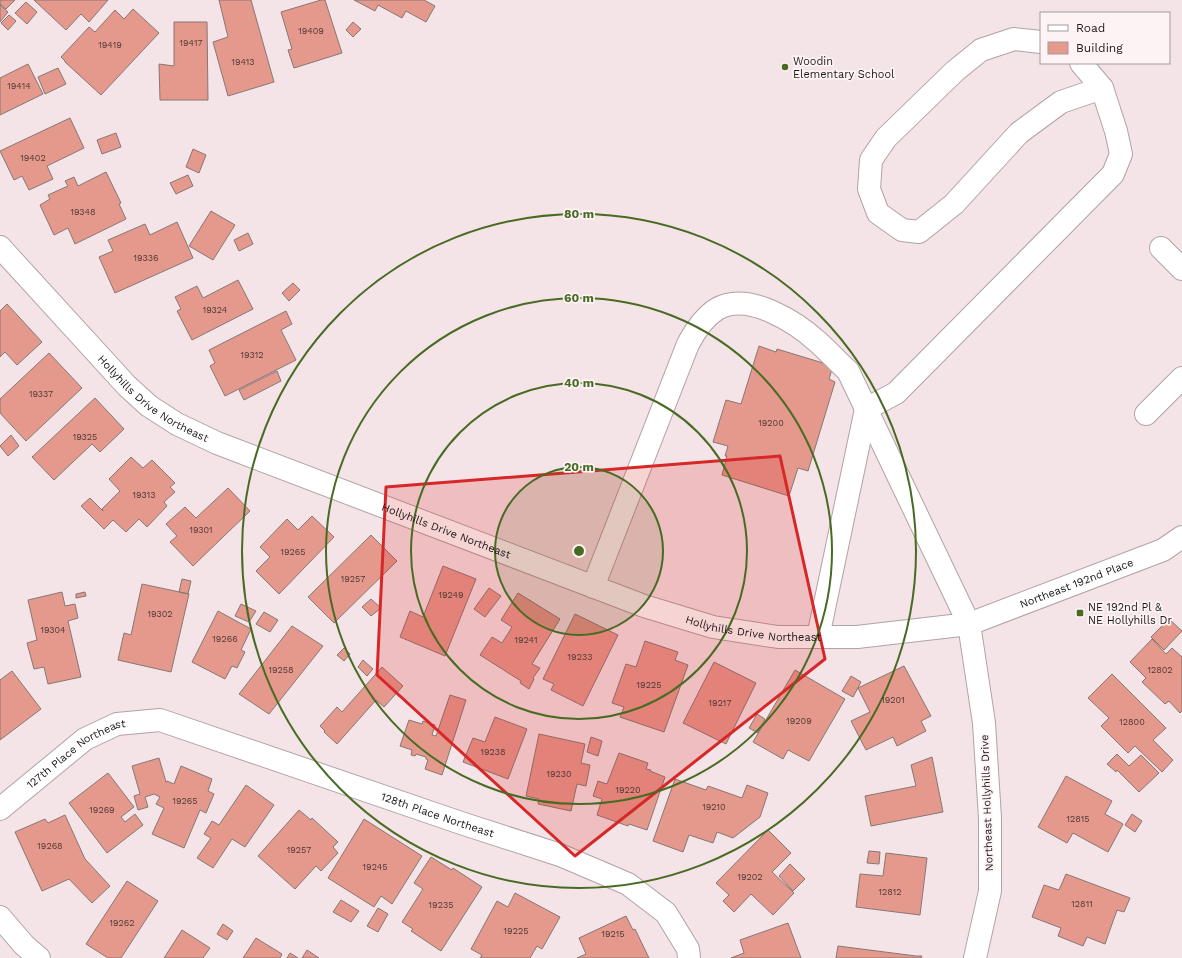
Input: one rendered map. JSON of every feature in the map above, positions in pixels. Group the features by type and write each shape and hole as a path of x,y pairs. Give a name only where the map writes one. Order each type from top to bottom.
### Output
{"street":[{"path":"1040,42 1014,39 981,50 955,71 886,138 871,160 869,189 878,213 902,230 919,232 954,204 1019,133 1061,102 1102,88"},
{"path":"818,637 866,409 896,393 1113,174 1121,154 1116,131 1102,88 1081,64"},
{"name":"Hollyhills Drive Northeast","path":"0,247 127,386 149,406 177,424 217,443 644,606 713,626 778,637 857,637 969,624"},
{"path":"1160,248 1182,270"},
{"name":"Northeast Hollyhills Drive","path":"593,587 688,344 693,334 704,320 718,309 735,303 756,306 783,316 818,342 848,371 969,624 984,723 990,812 990,891 976,958"},
{"path":"1146,414 1182,378"},
{"name":"Northeast 192nd Place","path":"969,624 1163,550 1182,537"},
{"name":"127th Place Northeast","path":"0,809 85,739 118,724 160,720"},
{"name":"128th Place Northeast","path":"160,720 461,823 560,855 628,884 666,913 688,954"},
{"path":"0,916 24,945 39,958"}],"highlighted area":[{"path":"780,456 825,659 575,856 377,675 386,487"}],"building":[{"path":"0,0 15,0 6,9 0,4"},
{"path":"34,0 108,0 89,22 81,14 66,30"},
{"path":"219,0 251,0 274,82 228,96 213,42 228,37"},
{"path":"325,0 342,53 294,68 288,50 292,49 281,12"},
{"path":"354,0 424,0 435,6 426,22 406,11 402,18 378,5 375,11"},
{"path":"26,2 37,12 27,24 15,13"},
{"path":"0,5 8,12 0,22"},
{"path":"133,9 159,33 101,95 61,57 89,27 95,32 115,10 124,19"},
{"path":"9,15 16,21 8,30 1,23"},
{"path":"174,22 207,22 208,100 160,100 159,64 174,66"},
{"path":"353,22 361,29 353,37 346,30"},
{"path":"28,64 43,94 0,115 0,78"},
{"path":"58,68 66,84 45,94 38,77"},
{"path":"70,118 84,148 47,166 53,179 29,190 22,176 14,180 0,151"},
{"path":"116,133 121,147 102,154 97,140"},
{"path":"193,149 206,155 199,173 186,167"},
{"path":"106,172 121,203 119,204 126,219 75,244 68,228 54,235 40,205 50,199 48,195 68,186 65,181 74,177 78,186"},
{"path":"188,175 193,186 176,194 170,183"},
{"path":"211,211 235,225 213,260 189,246"},
{"path":"177,222 193,258 115,293 99,257 113,251 108,240 145,224 150,235"},
{"path":"248,233 253,244 239,251 234,240"},
{"path":"238,280 253,309 192,340 177,311 181,309 175,297 197,286 203,298"},
{"path":"293,283 300,290 289,301 282,293"},
{"path":"7,304 42,342 17,365 5,352 0,357 0,311"},
{"path":"286,311 292,324 281,330 296,360 225,396 210,366 215,363 209,350"},
{"path":"759,346 776,352 777,349 833,366 829,379 835,382 808,471 798,468 789,496 722,475 728,446 713,442 726,400 741,404"},
{"path":"49,353 82,388 26,441 0,413 0,399"},
{"path":"277,371 281,381 244,400 239,390"},
{"path":"95,398 124,429 100,452 92,444 54,480 32,457"},
{"path":"11,435 19,446 8,456 0,446"},
{"path":"131,457 143,468 152,460 175,483 170,487 175,492 164,502 167,506 147,527 139,519 126,532 113,520 104,529 81,506 90,498 103,511 102,509 120,491 109,479"},
{"path":"228,488 250,511 193,566 170,542 177,536 166,524 185,507 196,518"},
{"path":"312,516 334,537 279,594 256,571 270,557 260,547 287,519 298,530"},
{"path":"371,535 397,561 334,623 308,597"},
{"path":"443,566 476,579 445,656 400,637 410,611 423,617"},
{"path":"182,579 191,581 188,594 179,592"},
{"path":"142,584 189,594 171,672 118,660 124,633 131,635"},
{"path":"489,588 501,596 485,617 474,609"},
{"path":"62,592 65,606 75,604 78,618 68,621 81,677 48,684 44,667 34,669 27,643 37,640 28,600"},
{"path":"85,592 86,596 76,598 76,594"},
{"path":"518,593 560,619 532,664 540,668 533,678 534,679 529,689 520,683 521,681 480,655 492,637 502,643 512,627 501,620"},
{"path":"371,599 381,608 371,616 362,607"},
{"path":"241,604 256,611 249,622 235,616"},
{"path":"218,611 251,629 241,650 245,652 237,668 232,666 225,679 192,662"},
{"path":"264,612 278,620 270,632 256,624"},
{"path":"575,614 618,635 583,706 551,690 554,684 543,679"},
{"path":"1169,619 1182,631 1164,650 1151,637"},
{"path":"292,626 323,646 269,714 239,694"},
{"path":"1152,639 1166,654 1172,648 1182,657 1182,711 1180,713 1169,701 1165,704 1142,682 1146,678 1130,662"},
{"path":"645,641 678,652 675,660 688,665 664,732 620,717 624,707 612,703 626,664 636,667"},
{"path":"344,648 350,654 344,661 337,655"},
{"path":"363,660 373,669 367,676 358,667"},
{"path":"714,662 756,683 726,744 683,723"},
{"path":"904,666 931,716 921,721 926,731 897,746 893,737 866,750 851,721 870,712 858,688"},
{"path":"382,667 403,686 384,707 376,700 337,744 324,732 325,731 320,726 337,707 342,712"},
{"path":"795,670 845,699 809,761 788,750 783,759 753,742"},
{"path":"12,671 41,709 0,740 0,680"},
{"path":"1112,674 1166,728 1153,740 1173,760 1162,772 1135,746 1128,753 1101,726 1109,718 1088,698"},
{"path":"851,676 861,682 853,697 842,691"},
{"path":"450,695 466,700 442,775 425,769 428,760 426,757 416,754 415,756 411,755 412,750 400,746 409,720 422,724 423,721 435,725 432,735 436,736"},
{"path":"757,714 765,719 758,733 749,728"},
{"path":"495,717 527,729 508,779 463,762 473,738 485,742"},
{"path":"539,734 585,744 581,763 590,765 586,786 577,784 571,811 538,804 539,799 526,796"},
{"path":"591,737 602,741 598,756 587,752"},
{"path":"619,753 648,763 646,769 665,777 647,830 629,824 628,826 597,815 602,799 593,796 598,781 607,784"},
{"path":"1117,754 1129,766 1141,755 1159,773 1139,792 1117,770 1116,772 1107,764"},
{"path":"932,757 943,812 871,826 865,796 916,786 911,765"},
{"path":"159,758 166,782 167,781 174,784 181,766 212,779 208,791 214,794 206,813 200,810 184,848 152,834 164,808 156,804 160,797 154,794 145,797 148,807 138,810 134,796 140,794 132,766"},
{"path":"108,773 134,807 121,817 125,822 135,814 143,825 107,853 69,803"},
{"path":"1066,776 1112,801 1105,814 1123,824 1108,852 1073,833 1067,843 1038,827"},
{"path":"675,779 706,790 708,786 742,798 747,785 768,793 760,817 733,838 717,832 713,843 689,835 683,852 653,841"},
{"path":"246,785 274,805 245,847 232,839 213,868 197,858 211,838 204,834 212,821 219,825"},
{"path":"299,810 311,820 312,818 338,842 333,847 338,853 321,871 316,866 295,889 258,856"},
{"path":"1132,814 1142,821 1135,832 1125,825"},
{"path":"65,815 85,859 110,886 92,903 69,879 42,891 15,832 45,819 48,823"},
{"path":"364,819 422,856 392,904 381,896 374,907 328,878"},
{"path":"768,830 791,853 772,872 794,893 773,915 751,894 734,912 723,901 729,895 716,883"},
{"path":"869,851 880,852 879,864 867,863"},
{"path":"886,853 927,858 920,915 856,907 860,874 883,876"},
{"path":"431,857 452,870 453,868 482,887 441,951 411,931 413,929 402,922 423,889 414,883"},
{"path":"790,864 805,879 793,891 779,876"},
{"path":"1066,874 1130,898 1124,912 1117,910 1105,944 1087,937 1083,946 1058,936 1061,928 1032,917 1044,885 1059,890"},
{"path":"127,881 158,901 121,958 108,958 86,944"},
{"path":"515,893 560,917 542,949 537,946 530,958 480,958 482,955 471,949 497,901 508,907"},
{"path":"341,900 359,911 351,922 333,912"},
{"path":"378,908 388,914 378,932 367,926"},
{"path":"626,916 633,930 635,929 649,958 577,958 586,954 579,938"},
{"path":"788,923 801,958 731,958 744,953 740,940"},
{"path":"223,924 233,931 227,940 217,934"},
{"path":"182,930 210,948 203,958 164,958"},
{"path":"256,938 282,954 280,958 243,958"},
{"path":"838,946 922,956 921,958 836,958"},
{"path":"307,950 319,958 302,958"},
{"path":"290,953 298,958 287,958"}],"place":[{"name":"Woodin Elementary School","path":"785,67"},
{"name":"NE 192nd Pl & NE Hollyhills Dr","path":"1080,613"}]}
